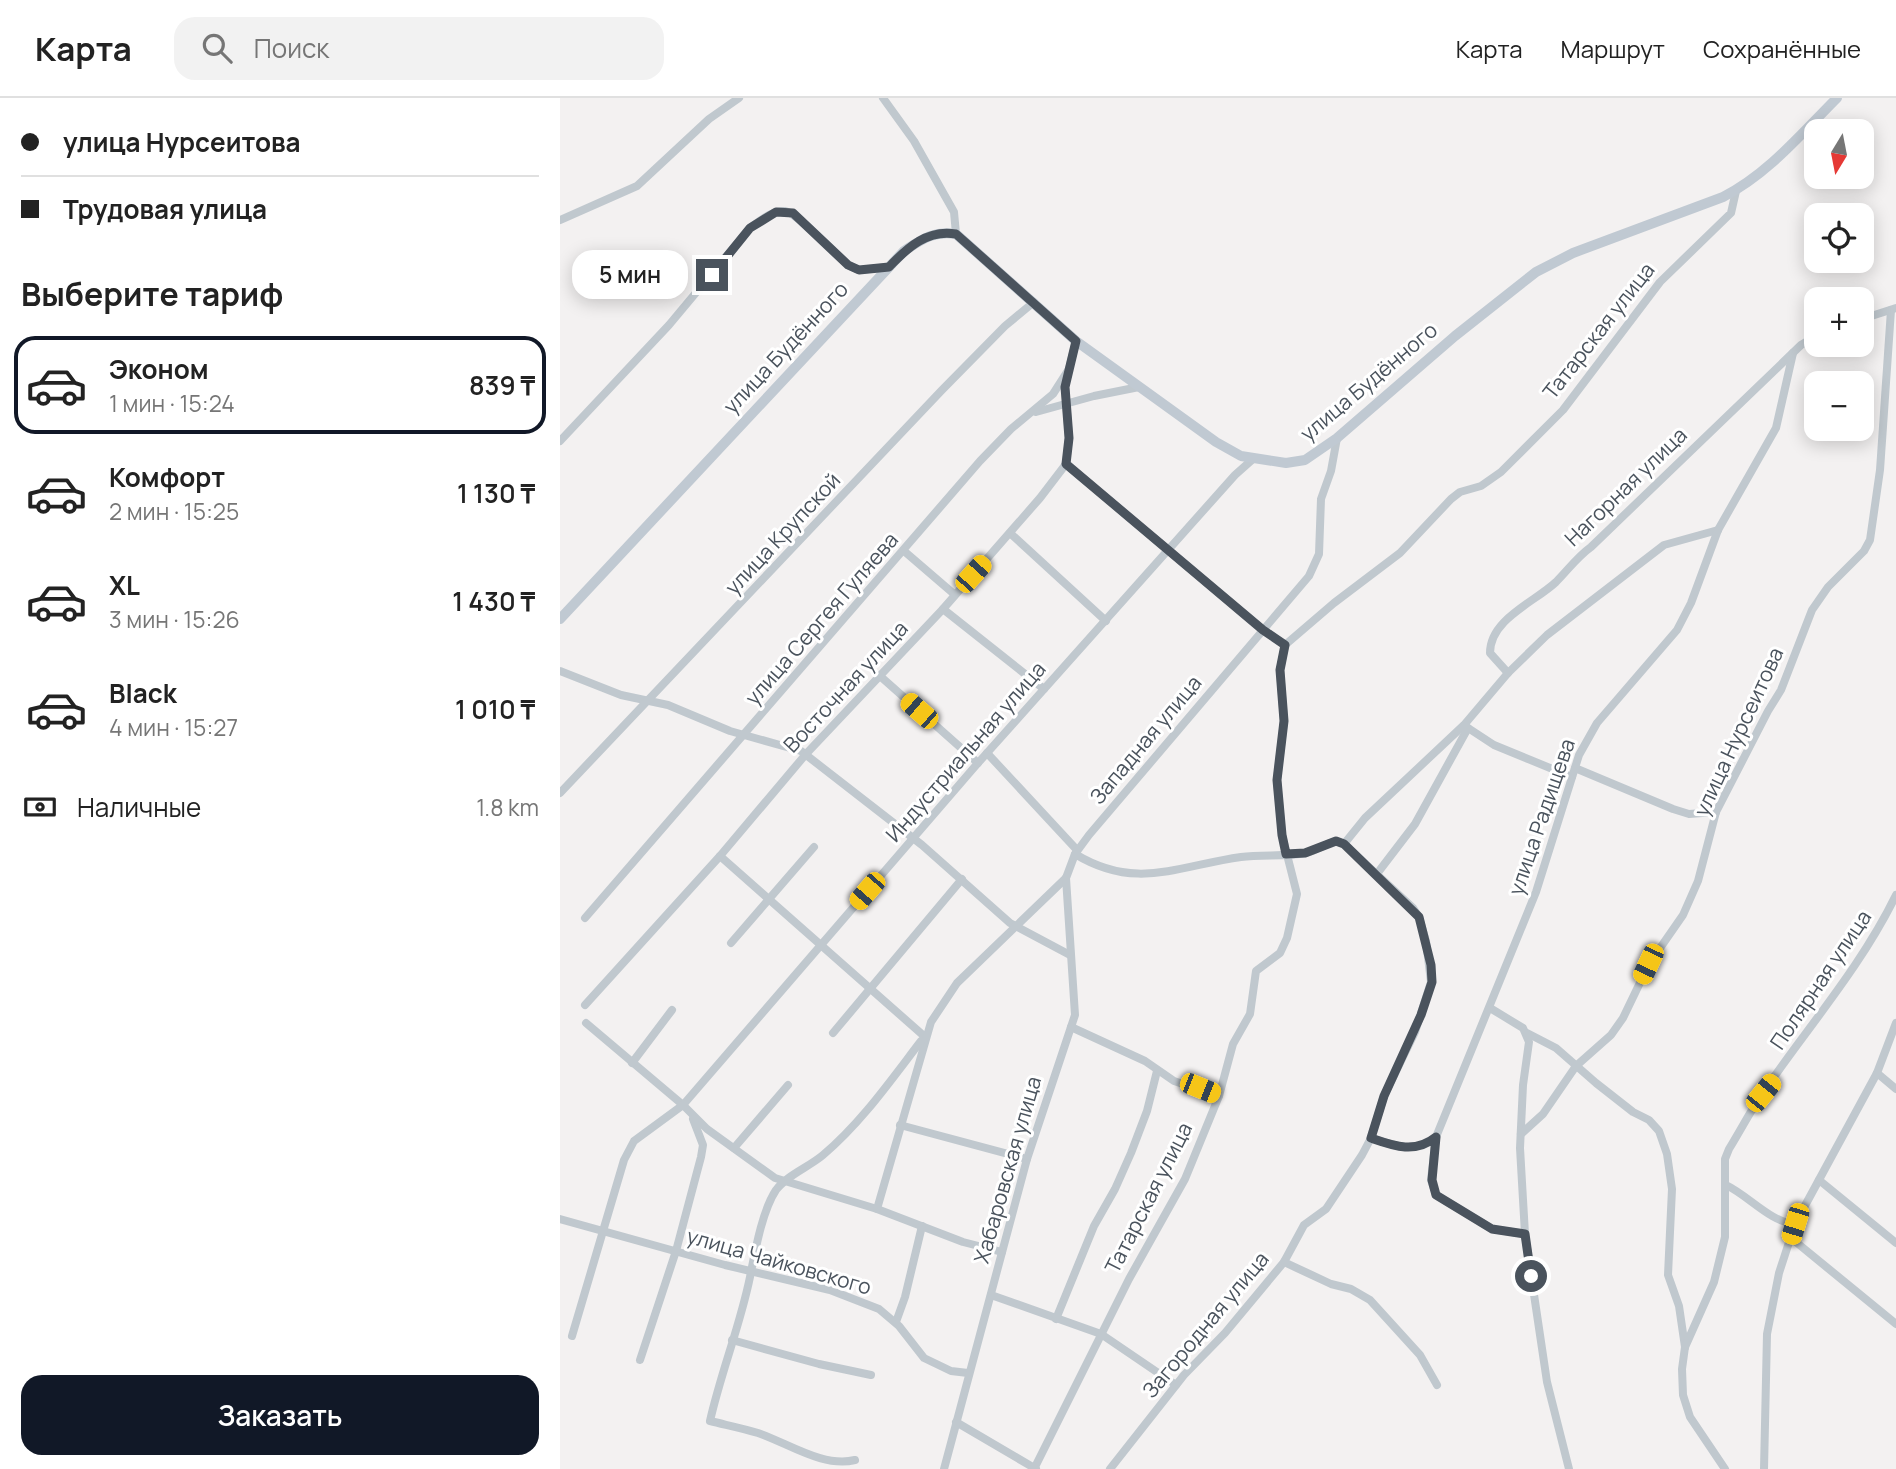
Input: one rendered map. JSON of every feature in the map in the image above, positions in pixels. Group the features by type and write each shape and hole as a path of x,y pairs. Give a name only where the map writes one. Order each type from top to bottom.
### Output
{"street":[{"path":"560,220 637,186 709,119 739,98"},
{"path":"883,98 914,141 954,212 956,234"},
{"name":"Татарская улица","path":"1035,1469 1101,1334 1185,1179 1219,1096 1233,1044 1250,1014 1256,971 1280,953 1287,938 1297,894 1282,835 1277,780 1284,721 1280,670 1285,645 1334,603 1400,553 1451,499 1460,492 1481,486 1501,472 1563,410 1660,282 1731,213 1736,191 1760,175 1837,98"},
{"name":"улица Будённого","path":"560,619 904,251 924,238 943,232 956,234 1076,341 1216,442 1241,456 1286,463 1305,460 1337,438 1455,336 1536,272 1573,253 1736,191"},
{"path":"560,441 669,325 750,228 776,212 793,213 848,265 859,270 889,267"},
{"name":"улица Крупской","path":"560,793 942,390 1034,302"},
{"path":"1874,315 1893,309"},
{"name":"улица Нурсеитова","path":"1521,1134 1544,1114 1576,1066 1611,1035 1623,1018 1648,964 1683,915 1698,881 1716,812 1781,690 1812,611 1828,587 1864,551 1870,540 1880,470 1893,309"},
{"name":"улица Сергея Гуляева","path":"585,918 746,735 980,461 1011,429 1053,394 1069,369 1076,341"},
{"name":"Нагорная улица","path":"1508,673 1490,653 1492,638 1499,630 1524,605 1554,584 1577,558 1804,345"},
{"name":"улица Радищева","path":"1525,1234 1492,1229 1436,1195 1432,1180 1436,1137 1536,892 1585,742 1597,723 1677,630 1691,603 1718,530 1776,428 1793,353"},
{"path":"1069,369 1065,405 1069,438 1066,464 1263,630 1285,645"},
{"path":"1033,413 1139,387"},
{"name":"Западная улица","path":"781,1184 823,1155 860,1118 925,1036 957,983 1066,878 1076,852 1316,565 1319,554 1321,499 1331,471 1337,438"},
{"name":"Индустриальная улица","path":"572,1336 624,1160 634,1142 683,1105 978,763 1253,459"},
{"name":"Восточная улица","path":"585,1005 720,856 806,754 943,609 1066,464"},
{"path":"987,753 1076,852 1099,868 1130,874 1184,870 1242,857 1305,853 1336,841 1344,844 1365,818 1466,727 1508,673 1547,635 1664,545 1718,530"},
{"path":"1010,533 1106,621"},
{"path":"904,551 954,594"},
{"path":"943,609 1045,689"},
{"path":"560,671 621,695 668,705 708,723 806,754 913,838 1017,927 1070,955"},
{"path":"880,676 978,763"},
{"path":"1466,727 1494,745 1673,809 1689,814 1716,812"},
{"path":"1376,875 1422,812 1466,727"},
{"name":"Загородная улица","path":"1110,1469 1177,1385 1225,1333 1283,1262 1304,1225 1326,1209 1338,1194 1371,1138 1384,1096 1415,1032 1432,982 1426,941 1419,917 1344,844"},
{"path":"731,943 814,847"},
{"path":"720,856 925,1036"},
{"name":"Хабаровская улица","path":"944,1469 1027,1159 1071,1027 1076,1003 1070,955 1066,878"},
{"path":"833,1033 962,879"},
{"name":"Полярная улица","path":"1725,1469 1690,1417 1683,1382 1685,1347 1706,1302 1725,1237 1724,1174 1728,1149 1763,1093 1806,1037 1878,932 1896,895"},
{"path":"1490,1008 1512,1020 1527,1033 1556,1048 1659,1130 1667,1154 1672,1189 1668,1275 1679,1306 1685,1347"},
{"path":"632,1063 672,1010"},
{"path":"586,1023 683,1105 692,1116 781,1184 877,1209 1002,1252"},
{"path":"1764,1469 1767,1334 1779,1273 1795,1224 1877,1073 1896,1023"},
{"path":"1071,1027 1145,1061 1157,1071 1219,1096"},
{"path":"1527,1033 1530,1042 1523,1085 1521,1134 1521,1191 1525,1234 1547,1382 1569,1469"},
{"name":"Западная улица","path":"877,1209 925,1036"},
{"path":"1056,1319 1094,1226 1115,1189 1130,1153 1147,1111 1157,1071"},
{"path":"1877,1073 1896,1089"},
{"path":"734,1148 788,1086"},
{"path":"640,1360 676,1251 703,1145 692,1116"},
{"path":"900,1125 1027,1159"},
{"path":"1371,1138 1397,1147 1418,1147 1436,1137"},
{"path":"1819,1180 1896,1243"},
{"path":"781,1184 772,1196 710,1421 757,1433 821,1458 845,1462 855,1460"},
{"path":"1726,1185 1743,1193 1777,1219 1795,1224"},
{"name":"улица Чайковского","path":"560,1219 830,1290 879,1309 896,1322 924,1359 951,1371 968,1373"},
{"path":"896,1322 905,1297 922,1226"},
{"path":"1791,1238 1896,1324"},
{"path":"1283,1262 1331,1284 1351,1289 1370,1300 1420,1355 1437,1385"},
{"path":"991,1294 1101,1334 1177,1385"},
{"path":"732,1340 871,1375"},
{"path":"956,1422 1035,1469"}],"route":[{"path":"712,275 750,228 776,212 793,213 848,265 859,270 889,267 904,251 933,234 956,234 972,245 1076,341 1065,387 1069,438 1066,464 1263,630 1285,645 1280,670 1283,739 1277,780 1286,854 1305,853 1336,841 1344,844 1413,908 1419,917 1431,965 1432,982 1415,1032 1384,1096 1371,1138 1397,1147 1418,1147 1426,1145 1436,1137 1432,1180 1436,1195 1492,1229 1525,1234 1531,1276"}]}
